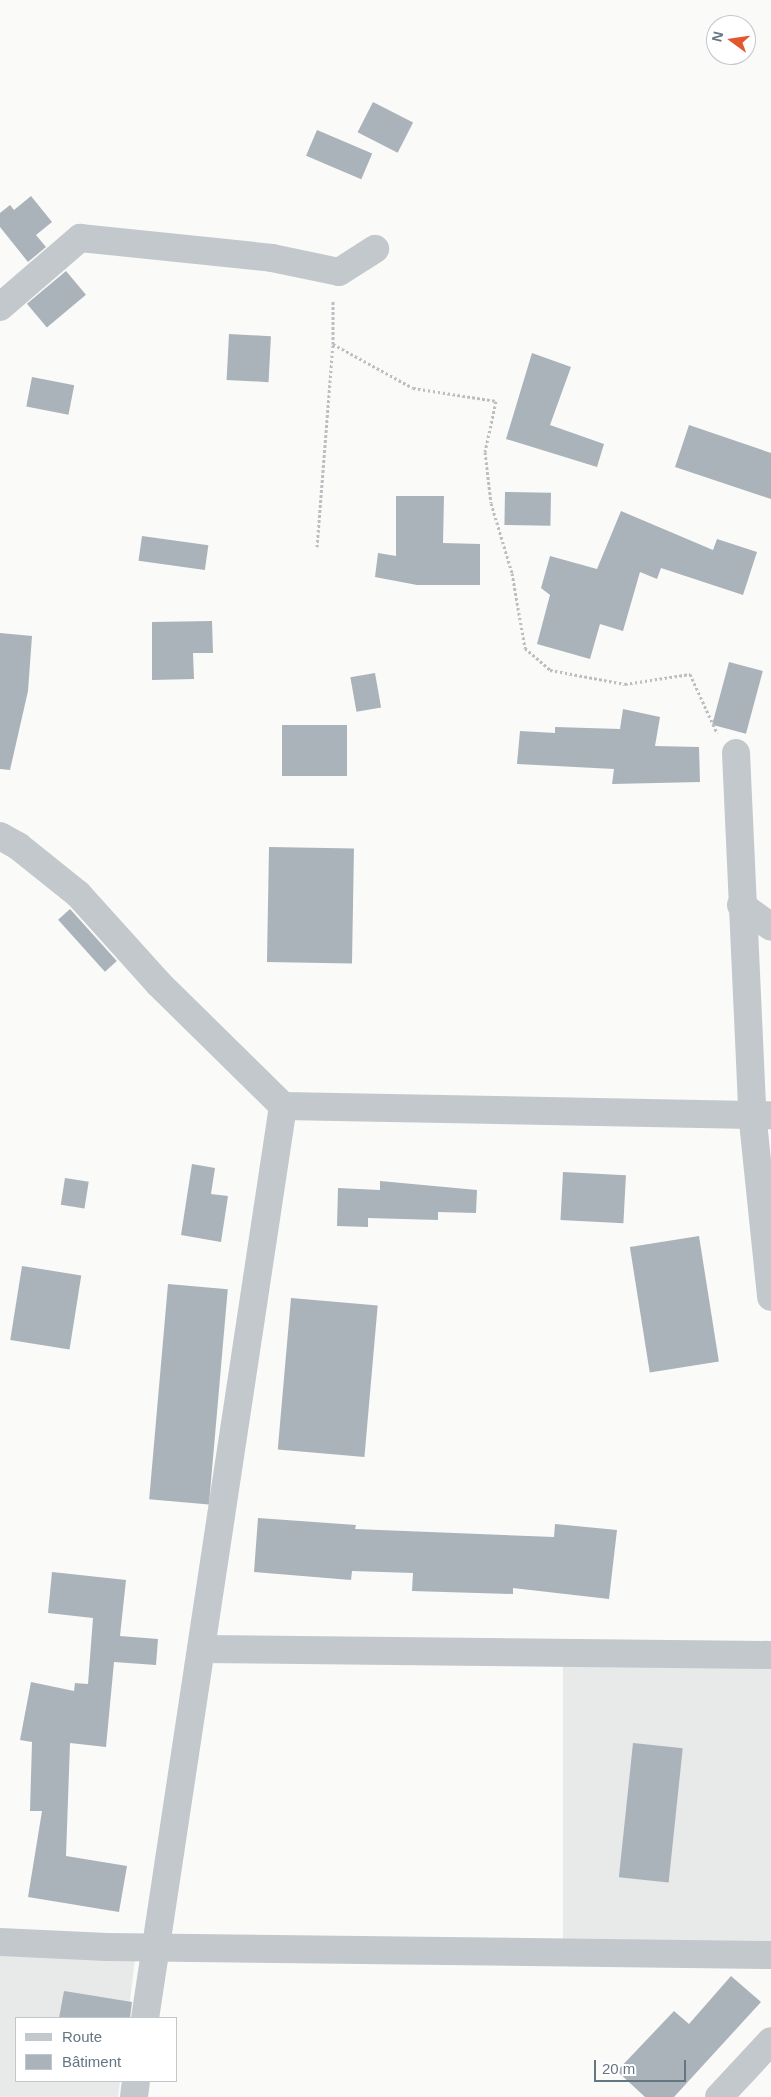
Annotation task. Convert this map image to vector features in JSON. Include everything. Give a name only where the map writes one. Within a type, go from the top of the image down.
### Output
[{"type":"street","points":[[0,307],[80,238],[272,258],[339,272],[376,249]]},
{"type":"street","points":[[736,753],[741,905],[762,1114],[771,1297]]},
{"type":"street","points":[[0,836],[18,846],[78,894],[158,982],[283,1106],[762,1114]]},
{"type":"street","points":[[741,905],[771,927]]},
{"type":"street","points":[[145,2017],[283,1106]]},
{"type":"street","points":[[201,1649],[771,1655]]},
{"type":"street","points":[[0,1942],[155,1948],[771,1955]]},
{"type":"street","points":[[719,2097],[771,2041]]},
{"type":"street","points":[[134,2097],[136,2082]]},
{"type":"path","points":[[317,546],[333,344],[333,292]]},
{"type":"path","points":[[333,344],[412,388],[496,401],[485,452],[491,502],[512,573],[525,648],[550,670],[625,684],[690,674],[710,726],[736,753]]},
{"type":"shaded area","points":[[563,1666],[771,1666],[771,1941],[563,1941]]},
{"type":"shaded area","points":[[0,1954],[135,1959],[128,2017],[15,2017],[15,2082],[120,2082],[118,2097],[0,2097]]},
{"type":"building","points":[[373,102],[413,122],[398,153],[358,132]]},
{"type":"building","points":[[317,130],[372,153],[361,179],[306,156]]},
{"type":"building","points":[[31,196],[52,222],[36,235],[46,247],[28,262],[0,227],[0,213],[10,205],[14,210]]},
{"type":"building","points":[[66,271],[86,295],[47,328],[27,304]]},
{"type":"building","points":[[229,334],[271,336],[269,382],[227,380]]},
{"type":"building","points":[[532,353],[571,367],[550,425],[604,444],[597,467],[506,439]]},
{"type":"building","points":[[32,377],[74,385],[68,415],[26,406]]},
{"type":"building","points":[[689,425],[771,453],[771,499],[675,467]]},
{"type":"building","points":[[505,492],[551,493],[550,526],[504,525]]},
{"type":"building","points":[[396,496],[444,496],[443,543],[480,544],[480,585],[417,585],[375,577],[378,553],[396,556]]},
{"type":"building","points":[[621,511],[713,550],[717,539],[757,552],[743,595],[661,568],[657,579],[640,572],[623,631],[600,624],[590,659],[537,644],[550,595],[541,588],[550,556],[597,569]]},
{"type":"building","points":[[142,536],[208,545],[205,570],[139,561]]},
{"type":"building","points":[[212,621],[213,653],[193,653],[194,679],[152,680],[152,622]]},
{"type":"building","points":[[0,633],[32,636],[28,691],[10,770],[0,769]]},
{"type":"building","points":[[729,662],[763,671],[746,734],[712,725]]},
{"type":"building","points":[[375,673],[381,707],[356,712],[350,677]]},
{"type":"building","points":[[623,709],[660,717],[655,746],[699,747],[700,782],[612,784],[614,769],[517,764],[520,731],[555,733],[555,727],[620,729]]},
{"type":"building","points":[[282,725],[347,725],[347,776],[282,776]]},
{"type":"building","points":[[269,847],[354,848],[352,963],[267,962]]},
{"type":"building","points":[[70,909],[117,961],[105,972],[58,920]]},
{"type":"building","points":[[192,1164],[215,1168],[211,1194],[228,1196],[221,1242],[181,1235]]},
{"type":"building","points":[[563,1172],[626,1175],[623,1223],[560,1220]]},
{"type":"building","points":[[65,1178],[89,1182],[84,1208],[61,1205]]},
{"type":"building","points":[[380,1181],[477,1190],[476,1213],[438,1212],[438,1220],[368,1218],[368,1227],[337,1226],[338,1188],[380,1190]]},
{"type":"building","points":[[699,1236],[719,1361],[650,1372],[630,1247]]},
{"type":"building","points":[[22,1266],[81,1275],[70,1349],[10,1340]]},
{"type":"building","points":[[168,1284],[228,1289],[209,1504],[149,1499]]},
{"type":"building","points":[[291,1298],[378,1306],[364,1457],[278,1449]]},
{"type":"building","points":[[258,1518],[356,1525],[355,1529],[554,1537],[555,1524],[617,1530],[609,1599],[513,1588],[513,1594],[412,1591],[413,1573],[352,1571],[351,1580],[254,1572]]},
{"type":"building","points":[[52,1572],[126,1580],[120,1636],[158,1639],[156,1665],[114,1662],[106,1747],[70,1743],[66,1856],[127,1866],[119,1912],[28,1897],[42,1811],[30,1811],[32,1742],[20,1740],[31,1682],[74,1691],[75,1683],[88,1684],[93,1618],[48,1613]]},
{"type":"building","points":[[633,1743],[683,1748],[669,1882],[619,1877]]},
{"type":"building","points":[[731,1976],[761,2002],[674,2097],[645,2097],[617,2071],[674,2011],[689,2024]]},
{"type":"building","points":[[64,1991],[132,2002],[130,2017],[59,2017]]}]
